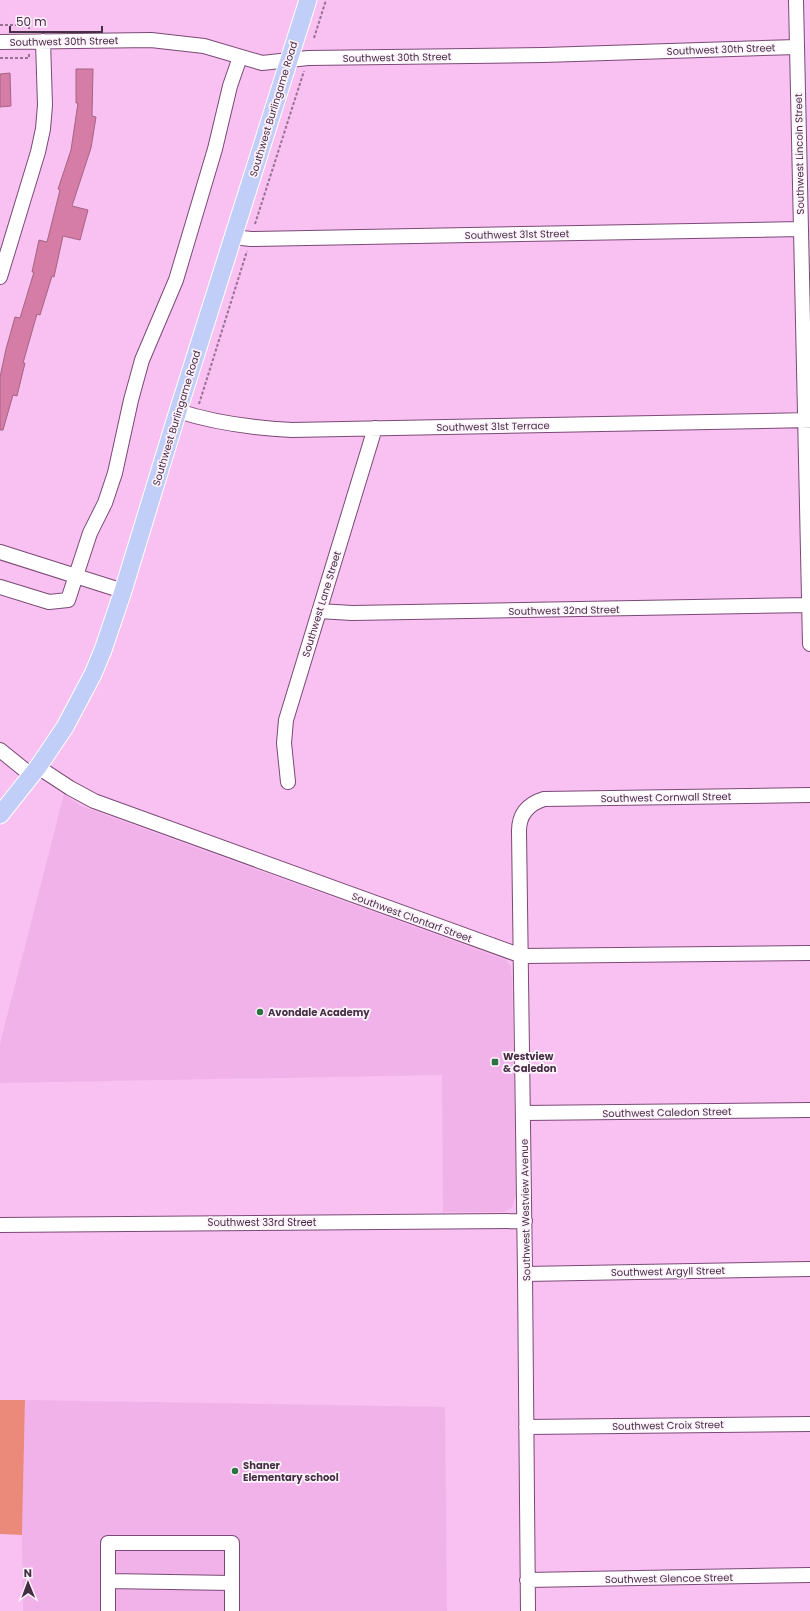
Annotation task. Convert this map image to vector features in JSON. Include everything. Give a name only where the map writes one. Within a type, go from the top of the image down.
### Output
[{"type":"main road","name":"Southwest Burlingame Road","points":[[0,815],[35,771],[65,727],[93,674],[123,591],[178,411],[308,0]]},
{"type":"street","name":"Southwest Lincoln Street","points":[[796,0],[797,47],[805,174],[801,229],[808,420],[810,644]]},
{"type":"street","name":"Southwest 30th Street","points":[[0,42],[151,40],[204,46],[262,63],[308,58],[544,55],[797,47]]},
{"type":"street","points":[[0,277],[38,152],[43,129],[45,105],[43,41]]},
{"type":"street","points":[[0,587],[49,602],[68,600],[90,533],[105,503],[115,473],[130,400],[142,360],[176,280],[215,149],[230,86],[240,57]]},
{"type":"street","name":"Southwest 31st Street","points":[[233,237],[251,239],[801,229]]},
{"type":"street","name":"Southwest 31st Terrace","points":[[178,411],[209,420],[261,429],[292,430],[808,420]]},
{"type":"street","name":"Southwest Lane Street","points":[[288,782],[284,743],[286,720],[375,428]]},
{"type":"street","points":[[0,552],[123,591]]},
{"type":"street","name":"Southwest 32nd Street","points":[[319,611],[360,613],[810,604]]},
{"type":"street","name":"Southwest Clontarf Street","points":[[0,750],[35,771],[94,801],[522,956],[810,953]]},
{"type":"street","name":"Southwest Cornwall Street","points":[[526,810],[536,802],[544,799],[810,795]]},
{"type":"street","name":"Southwest Westview Avenue","points":[[526,810],[521,817],[519,825],[526,1274],[528,1611]]},
{"type":"street","name":"Southwest Caledon Street","points":[[524,1113],[810,1110]]},
{"type":"street","name":"Southwest 33rd Street","points":[[0,1224],[525,1221]]},
{"type":"street","name":"Southwest Argyll Street","points":[[526,1274],[810,1269]]},
{"type":"street","name":"Southwest Croix Street","points":[[526,1427],[810,1424]]},
{"type":"street","points":[[108,1611],[108,1543],[232,1543],[232,1611]]},
{"type":"street","name":"Southwest Glencoe Street","points":[[527,1580],[810,1576]]},
{"type":"street","points":[[108,1581],[232,1583]]},
{"type":"path","points":[[314,38],[326,0]]},
{"type":"path","points":[[0,25],[30,25]]},
{"type":"path","points":[[255,224],[304,70]]},
{"type":"path","points":[[199,404],[248,250]]},
{"type":"shaded area","name":"Avondale Academy","points":[[64,794],[81,806],[506,960],[511,967],[512,980],[516,1195],[512,1207],[504,1212],[443,1212],[442,1075],[0,1083],[0,1044]]},
{"type":"shaded area","points":[[0,1400],[25,1400],[22,1535],[0,1534]]},
{"type":"shaded area","name":"Shaner Elementary school","points":[[25,1400],[445,1407],[447,1611],[23,1611],[22,1535]]},
{"type":"building","points":[[76,69],[93,69],[92,116],[96,117],[91,148],[72,206],[88,210],[80,240],[63,236],[54,277],[52,276],[40,315],[37,314],[23,363],[25,363],[17,396],[13,395],[3,430],[0,430],[0,377],[6,349],[15,317],[20,318],[34,272],[32,272],[39,240],[47,242],[60,190],[58,189],[71,150],[78,103],[76,103]]},
{"type":"building","points":[[10,73],[11,106],[0,107],[0,74]]},
{"type":"place","name":"Avondale Academy","points":[[260,1012]]},
{"type":"place","name":"Westview & Caledon","points":[[495,1062]]},
{"type":"place","name":"Shaner Elementary school","points":[[235,1471]]}]
